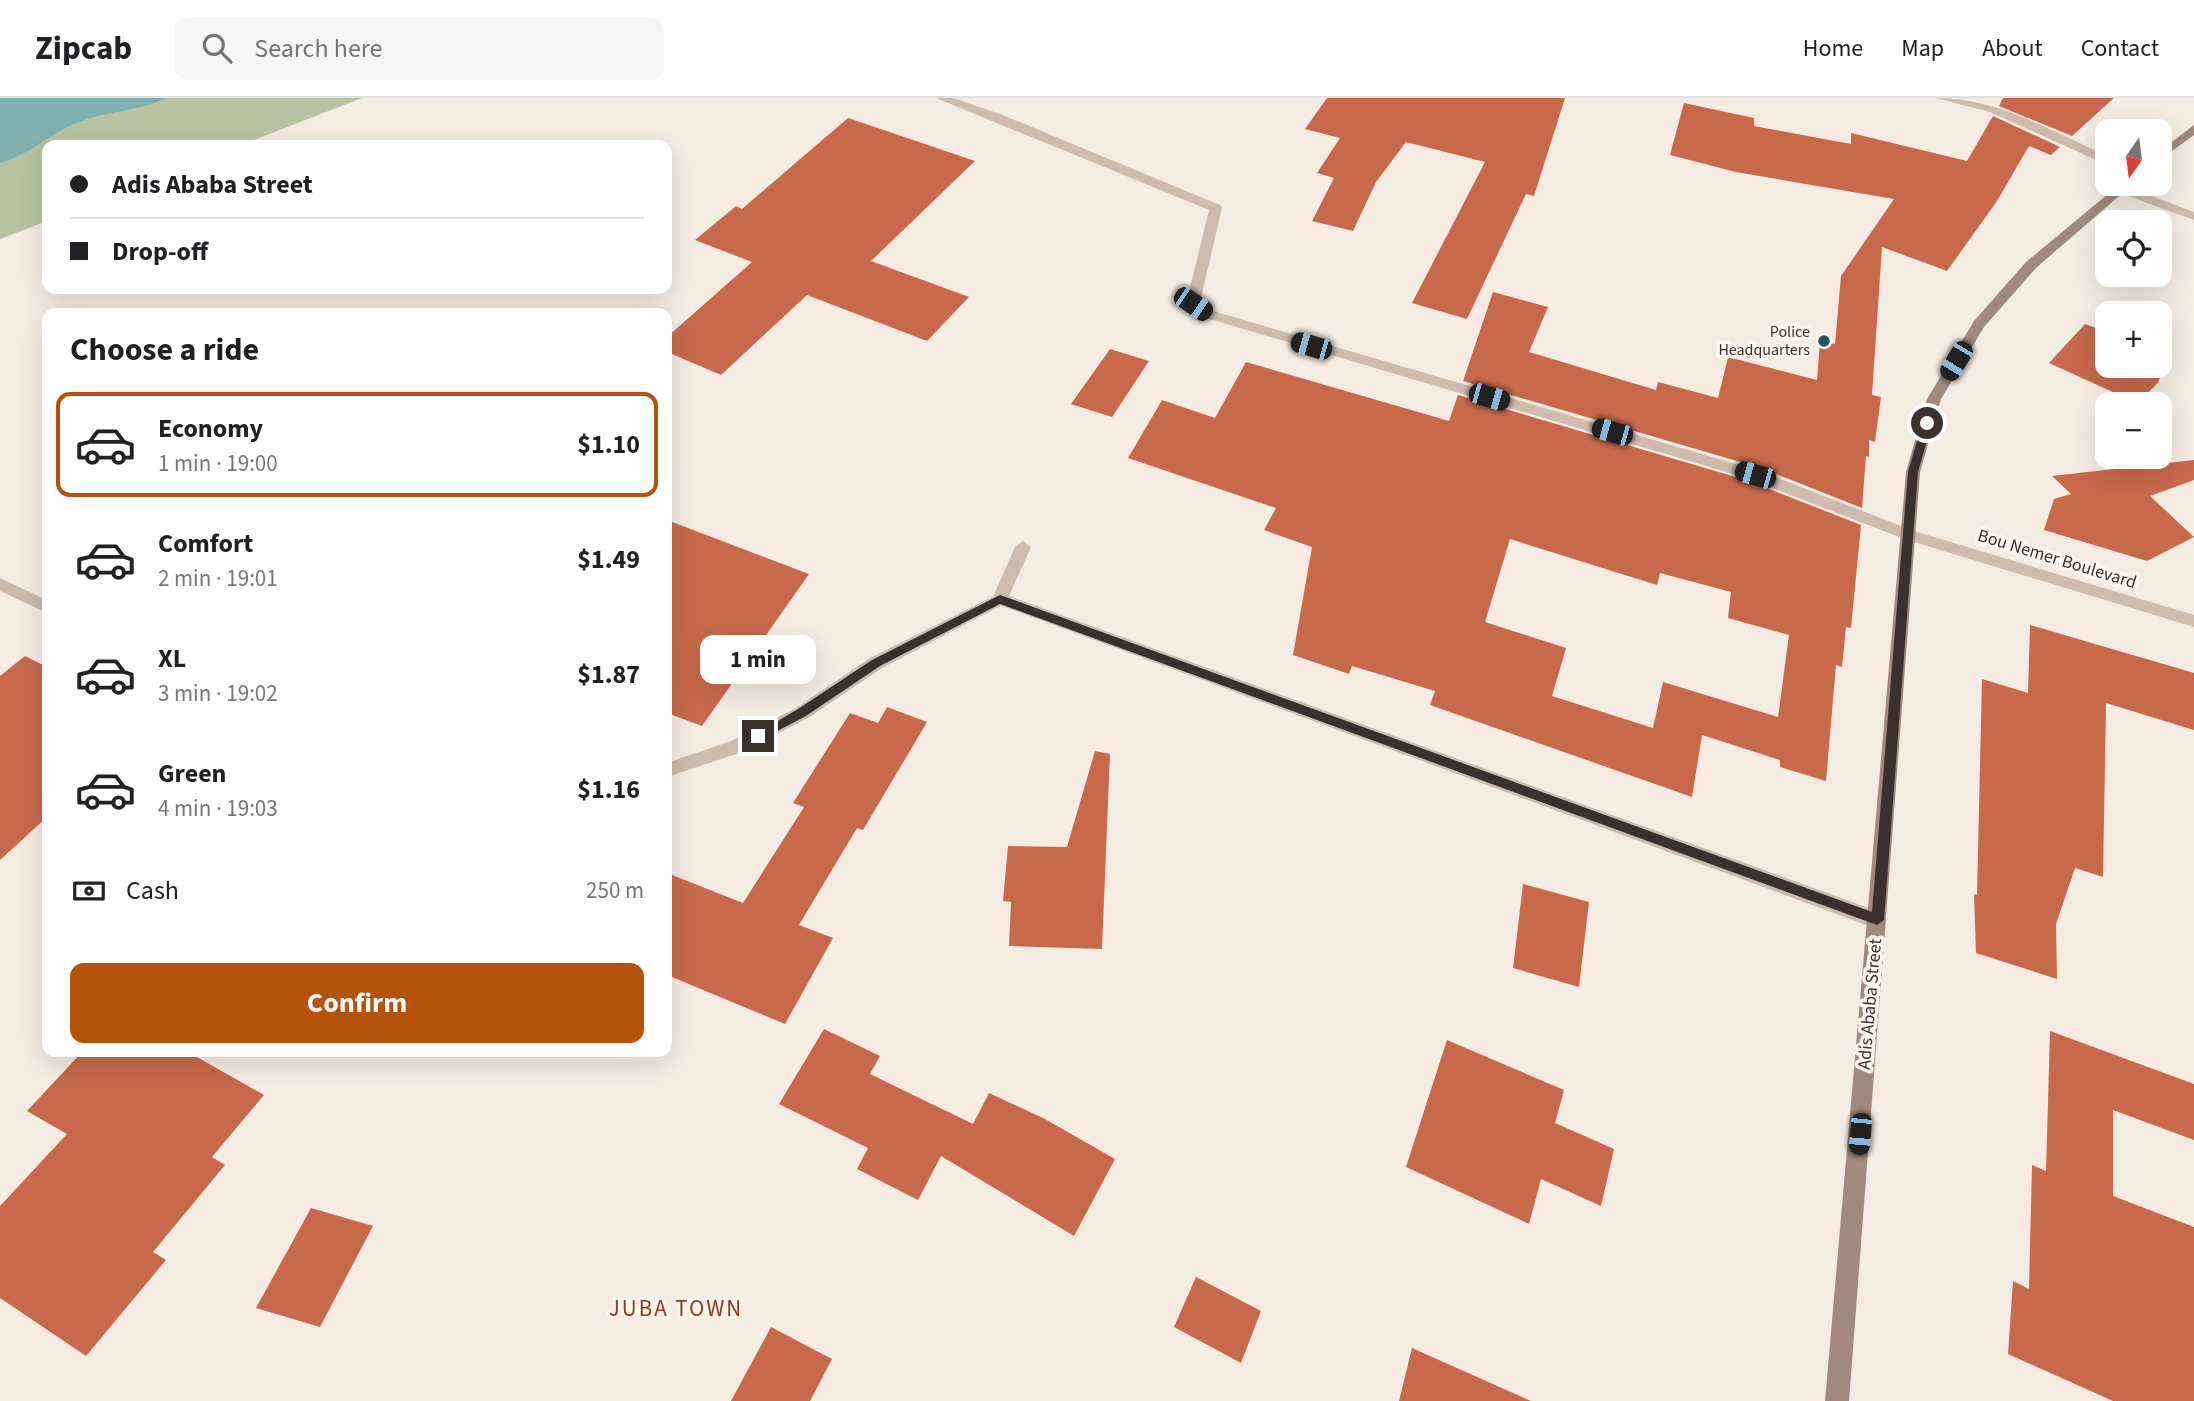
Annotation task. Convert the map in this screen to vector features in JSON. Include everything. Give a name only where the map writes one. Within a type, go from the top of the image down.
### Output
[{"type":"street","name":"Bou Nemer Boulevard","points":[[942,98],[996,116],[1216,208],[1193,304],[1208,314],[1755,475],[1909,535],[2194,621]]},
{"type":"street","points":[[1942,98],[1994,109],[2095,155]]},
{"type":"street","points":[[2172,147],[2194,130]]},
{"type":"street","name":"Adis Ababa Street","points":[[1837,1401],[1913,472],[1934,399],[1979,324],[2031,265],[2112,196]]},
{"type":"street","points":[[2147,196],[2194,216]]},
{"type":"street","points":[[672,768],[736,747],[802,713],[876,663],[1000,599],[1023,547]]},
{"type":"street","points":[[0,584],[42,605]]},
{"type":"street","points":[[1000,599],[1877,920]]},
{"type":"path","points":[[34,136],[43,140]]},
{"type":"green space","points":[[167,98],[362,98],[254,140],[46,140],[77,123]]},
{"type":"green space","points":[[42,142],[42,223],[0,239],[0,163]]},
{"type":"water","points":[[0,98],[167,98],[77,123],[42,140],[11,160],[0,163]]},
{"type":"building","points":[[1327,98],[1565,98],[1534,196],[1526,194],[1467,319],[1412,303],[1485,162],[1406,142],[1376,182],[1353,231],[1312,221],[1334,178],[1317,173],[1340,138],[1305,129]]},
{"type":"building","points":[[2003,98],[2114,98],[2072,136],[1999,106]]},
{"type":"building","points":[[1684,103],[1754,118],[1754,126],[1851,144],[1851,133],[1967,161],[1993,116],[2060,147],[2051,155],[2029,146],[1997,201],[1947,271],[1882,247],[1872,395],[1881,397],[1875,442],[1869,440],[1869,457],[1866,456],[1862,508],[1761,468],[1463,381],[1493,292],[1548,307],[1529,352],[1656,390],[1658,382],[1718,398],[1728,357],[1817,380],[1820,341],[1835,344],[1841,276],[1894,199],[1736,172],[1670,155]]},
{"type":"building","points":[[848,118],[975,161],[871,261],[969,297],[927,341],[807,295],[721,375],[672,354],[672,333],[752,262],[695,240],[736,206],[742,209]]},
{"type":"building","points":[[2085,324],[2095,328],[2095,378],[2160,378],[2149,392],[2113,392],[2049,363]]},
{"type":"building","points":[[1110,349],[1149,361],[1112,417],[1071,404]]},
{"type":"building","points":[[1246,362],[1449,421],[1458,395],[1749,481],[1861,525],[1851,628],[1846,627],[1842,667],[1836,665],[1826,781],[1780,767],[1780,760],[1702,735],[1692,797],[1430,705],[1435,691],[1352,666],[1349,674],[1293,655],[1312,547],[1264,530],[1276,508],[1128,458],[1162,400],[1215,418]],"holes":[[[1510,539],[1657,585],[1660,573],[1731,592],[1728,618],[1789,635],[1778,717],[1663,682],[1653,728],[1552,696],[1566,648],[1485,622]]]},
{"type":"building","points":[[2194,460],[2194,480],[2150,496],[2194,537],[2147,561],[2044,530],[2054,499],[2071,494],[2052,476],[2114,469],[2172,469],[2172,462]]},
{"type":"building","points":[[672,522],[809,574],[702,726],[672,715]]},
{"type":"building","points":[[2030,625],[2194,673],[2194,730],[2106,703],[2103,877],[2075,868],[2056,924],[2057,979],[1976,953],[1974,894],[1977,895],[1982,679],[2028,693]]},
{"type":"building","points":[[25,656],[42,664],[42,822],[0,860],[0,676]]},
{"type":"building","points":[[887,707],[927,722],[863,830],[857,828],[799,925],[833,938],[785,1024],[672,977],[672,875],[743,903],[804,807],[793,803],[850,713],[878,723]]},
{"type":"building","points":[[1095,751],[1110,754],[1102,949],[1009,946],[1011,902],[1003,901],[1008,846],[1067,847]]},
{"type":"building","points":[[1523,884],[1589,902],[1579,987],[1513,968]]},
{"type":"building","points":[[824,1029],[880,1056],[870,1074],[973,1124],[989,1093],[1045,1119],[1115,1159],[1074,1236],[941,1156],[918,1200],[857,1169],[868,1148],[779,1104]]},
{"type":"building","points":[[2050,1031],[2194,1084],[2194,1140],[2113,1110],[2113,1196],[2194,1227],[2194,1401],[2113,1401],[2008,1354],[2013,1281],[2029,1289],[2032,1165],[2046,1171]]},
{"type":"building","points":[[1447,1040],[1564,1090],[1555,1123],[1614,1149],[1601,1206],[1541,1179],[1529,1224],[1406,1167]]},
{"type":"building","points":[[77,1057],[197,1057],[264,1095],[212,1157],[225,1165],[153,1252],[166,1260],[86,1356],[0,1298],[0,1206],[67,1134],[27,1111]]},
{"type":"building","points":[[311,1208],[373,1226],[320,1327],[256,1308]]},
{"type":"building","points":[[1196,1277],[1261,1311],[1241,1363],[1174,1327]]},
{"type":"building","points":[[771,1327],[832,1359],[810,1401],[731,1401]]},
{"type":"building","points":[[1412,1348],[1531,1401],[1399,1401]]},
{"type":"place","name":"Police Headquarters","points":[[1824,341]]},
{"type":"district","name":"JUBA TOWN","points":[[676,1308]]},
{"type":"route","points":[[758,736],[802,713],[876,663],[1000,599],[1877,920],[1913,472],[1927,423]]}]
